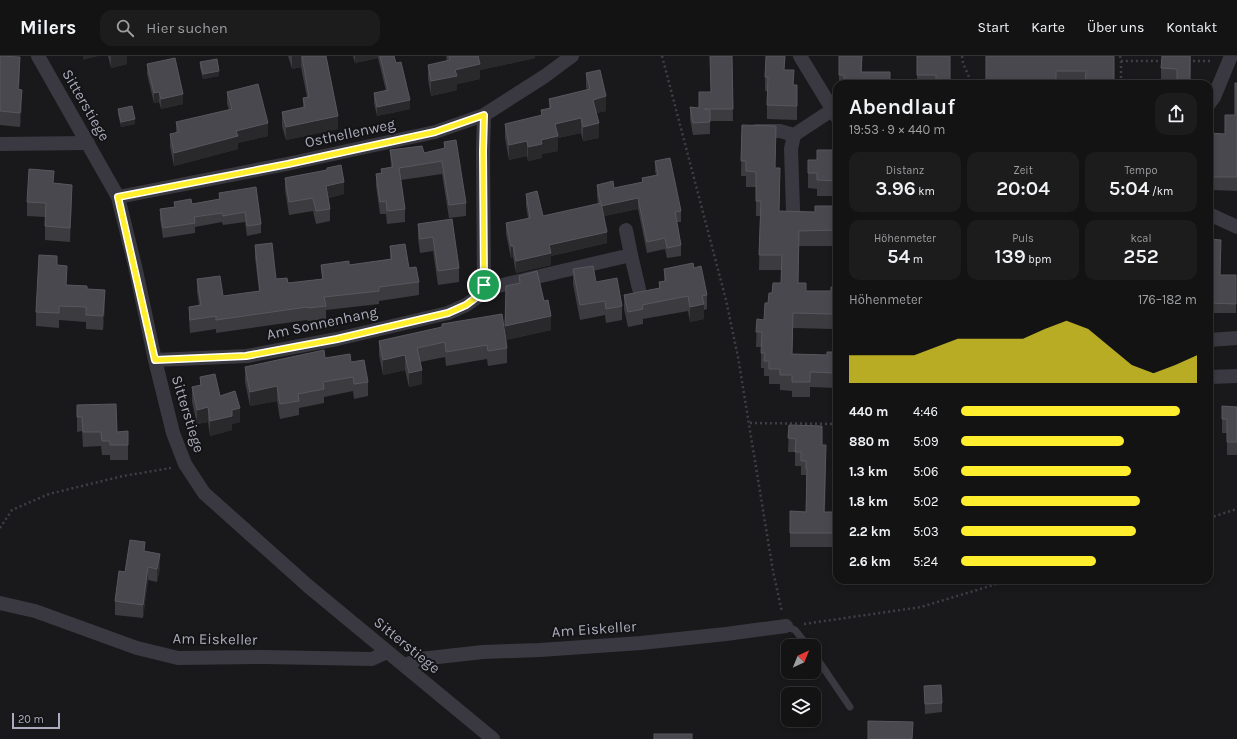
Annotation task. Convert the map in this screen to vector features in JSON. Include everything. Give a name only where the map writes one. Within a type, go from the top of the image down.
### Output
[{"type":"street","name":"Sitterstiege","points":[[38,56],[118,197],[173,433],[185,464],[204,494],[308,586],[493,739]]},
{"type":"street","name":"Osthellenweg","points":[[118,197],[288,164],[435,132],[484,115],[545,76],[572,56]]},
{"type":"street","points":[[800,56],[833,111]]},
{"type":"street","points":[[1213,98],[1230,60]]},
{"type":"street","points":[[484,115],[484,285],[498,286],[631,255]]},
{"type":"street","points":[[746,130],[780,131],[794,135],[833,115]]},
{"type":"street","points":[[793,210],[791,149],[794,135]]},
{"type":"street","points":[[0,144],[88,143]]},
{"type":"street","points":[[1213,216],[1237,227]]},
{"type":"street","points":[[626,230],[639,289]]},
{"type":"street","name":"Am Sonnenhang","points":[[155,360],[246,356],[337,339],[448,313],[466,305],[478,296],[484,285]]},
{"type":"street","points":[[1213,340],[1237,338]]},
{"type":"street","points":[[1213,377],[1237,376]]},
{"type":"street","name":"Am Eiskeller","points":[[0,603],[35,611],[137,648],[178,658],[264,657],[372,659],[387,652]]},
{"type":"street","name":"Am Eiskeller","points":[[405,665],[420,659],[483,652],[540,650],[641,643],[786,626]]},
{"type":"lane","points":[[786,626],[795,630],[802,639]]},
{"type":"lane","points":[[821,664],[850,707]]},
{"type":"path","points":[[662,56],[726,300],[750,423],[773,571],[786,626],[921,607],[997,584]]},
{"type":"path","points":[[962,56],[963,63],[970,80]]},
{"type":"path","points":[[1120,56],[1121,80]]},
{"type":"path","points":[[1184,61],[1230,60]]},
{"type":"path","points":[[1121,61],[1168,61]]},
{"type":"path","points":[[750,423],[833,424]]},
{"type":"path","points":[[0,528],[12,510],[49,494],[123,476],[167,469],[185,464]]},
{"type":"path","points":[[1213,517],[1237,509]]},
{"type":"building","points":[[0,56],[20,57],[18,89],[22,90],[20,113],[0,111]]},
{"type":"building","points":[[302,56],[326,56],[338,116],[286,127],[282,112],[305,107],[303,98],[309,97]]},
{"type":"building","points":[[380,56],[394,56],[396,63],[401,62],[410,100],[377,107],[374,93],[388,90]]},
{"type":"building","points":[[449,56],[478,56],[480,64],[455,70],[457,76],[431,81],[428,65],[450,60]]},
{"type":"building","points":[[710,56],[732,56],[733,109],[704,109],[710,110],[710,122],[693,123],[690,107],[699,108],[699,92],[711,92]]},
{"type":"building","points":[[766,56],[785,56],[784,70],[794,70],[793,85],[797,85],[797,106],[767,105],[768,77],[765,77]]},
{"type":"building","points":[[839,56],[862,56],[861,72],[890,72],[890,80],[844,80],[844,75],[839,75]]},
{"type":"building","points":[[917,56],[950,56],[950,80],[936,80],[936,75],[917,75]]},
{"type":"building","points":[[986,56],[1114,56],[1114,80],[1085,80],[1086,71],[1056,71],[1056,80],[986,80]]},
{"type":"building","points":[[1162,56],[1190,56],[1190,80],[1177,80],[1177,69],[1161,68]]},
{"type":"building","points":[[175,58],[183,94],[161,99],[159,92],[154,93],[147,64]]},
{"type":"building","points":[[217,59],[219,71],[203,74],[200,62]]},
{"type":"building","points":[[600,70],[606,96],[593,100],[599,123],[583,127],[581,118],[555,124],[558,136],[541,140],[542,144],[528,147],[527,141],[509,145],[505,124],[542,115],[541,110],[551,108],[549,99],[590,89],[586,73]]},
{"type":"building","points":[[1235,83],[1237,83],[1237,177],[1213,177],[1213,133],[1225,134],[1225,115],[1235,115]]},
{"type":"building","points":[[258,84],[268,123],[236,131],[238,136],[174,153],[170,134],[179,132],[176,122],[232,109],[227,92]]},
{"type":"building","points":[[132,106],[135,119],[121,122],[118,109]]},
{"type":"building","points":[[742,125],[776,126],[775,168],[780,168],[779,211],[815,212],[815,206],[833,206],[833,230],[799,231],[798,283],[806,283],[806,291],[831,291],[831,287],[833,287],[833,314],[793,313],[792,354],[827,355],[827,352],[833,352],[833,373],[810,372],[810,382],[792,382],[792,375],[780,375],[780,369],[769,369],[769,361],[764,361],[765,353],[761,353],[762,332],[756,332],[757,319],[764,320],[765,303],[768,303],[769,293],[772,293],[773,283],[781,283],[782,255],[759,255],[761,201],[756,201],[756,172],[746,171],[746,161],[741,161]]},
{"type":"building","points":[[456,140],[466,203],[449,205],[442,161],[399,168],[405,209],[387,211],[386,201],[380,202],[376,174],[382,173],[381,169],[393,167],[390,150],[422,146],[424,153],[445,148],[444,142]]},
{"type":"building","points":[[817,150],[833,150],[833,181],[817,180],[817,173],[808,173],[808,160],[817,160]]},
{"type":"building","points":[[670,158],[681,211],[675,212],[681,245],[667,248],[665,238],[647,242],[638,198],[601,206],[597,185],[613,181],[614,188],[643,182],[642,178],[658,175],[655,161]]},
{"type":"building","points":[[341,165],[344,182],[326,186],[330,209],[316,211],[313,198],[289,202],[285,178],[327,170],[327,168]]},
{"type":"building","points":[[29,169],[54,171],[53,183],[72,185],[70,228],[45,226],[46,203],[27,202]]},
{"type":"building","points":[[256,187],[261,224],[247,226],[245,212],[223,216],[222,213],[194,217],[195,223],[163,228],[160,209],[175,207],[174,202],[191,199],[192,204],[220,199],[219,193]]},
{"type":"building","points":[[537,191],[543,216],[601,203],[607,232],[549,245],[551,253],[516,261],[506,223],[530,218],[526,194]]},
{"type":"building","points":[[452,219],[459,268],[438,271],[433,237],[420,239],[418,224]]},
{"type":"building","points":[[1213,239],[1221,240],[1220,275],[1236,275],[1236,304],[1213,303]]},
{"type":"building","points":[[272,243],[276,279],[287,278],[288,283],[323,279],[321,265],[349,261],[349,265],[392,259],[390,246],[405,244],[409,268],[416,267],[419,282],[379,287],[379,291],[324,297],[326,306],[307,307],[216,320],[216,316],[190,320],[189,307],[201,305],[197,279],[220,276],[223,296],[260,291],[255,245]]},
{"type":"building","points":[[39,255],[57,256],[57,265],[67,266],[66,285],[87,286],[87,289],[105,290],[103,316],[86,315],[86,307],[59,306],[59,313],[36,312]]},
{"type":"building","points":[[693,263],[694,268],[701,266],[707,295],[702,296],[704,304],[690,307],[688,296],[642,305],[643,309],[628,312],[624,295],[660,288],[659,282],[666,281],[664,269]]},
{"type":"building","points":[[593,266],[596,282],[617,278],[622,306],[606,309],[605,301],[580,305],[573,269]]},
{"type":"building","points":[[537,271],[544,301],[548,300],[551,316],[505,326],[506,286],[520,283],[519,276]]},
{"type":"building","points":[[502,314],[507,348],[488,351],[487,345],[446,352],[445,342],[417,348],[422,370],[409,373],[405,355],[383,360],[379,341],[442,327],[442,324]]},
{"type":"building","points":[[324,350],[325,358],[350,354],[351,362],[364,360],[368,382],[354,384],[353,377],[323,382],[324,389],[298,394],[299,401],[280,404],[277,386],[250,392],[245,367]]},
{"type":"building","points":[[215,374],[220,396],[235,391],[240,408],[232,410],[232,416],[210,421],[208,407],[197,410],[192,387],[201,385],[200,377]]},
{"type":"building","points":[[116,404],[117,432],[128,431],[128,445],[110,445],[110,441],[102,441],[101,432],[83,432],[82,417],[77,417],[77,405]]},
{"type":"building","points":[[1222,406],[1237,407],[1237,442],[1227,442],[1227,419],[1222,419]]},
{"type":"building","points":[[789,425],[822,426],[822,445],[826,445],[824,512],[833,512],[833,533],[790,533],[790,511],[806,512],[807,469],[806,461],[801,461],[801,452],[795,452],[796,439],[788,438]]},
{"type":"building","points":[[130,540],[145,542],[144,551],[160,554],[157,569],[148,567],[143,605],[115,601],[119,571],[125,572]]},
{"type":"building","points":[[941,685],[942,703],[925,704],[924,686]]},
{"type":"building","points":[[868,721],[913,722],[912,739],[868,739]]},
{"type":"building","points":[[654,734],[692,734],[692,739],[654,739]]},
{"type":"route","points":[[484,115],[484,285],[478,296],[466,305],[448,313],[337,339],[246,356],[155,360],[135,266],[118,197],[288,164],[435,132],[484,115]]}]
